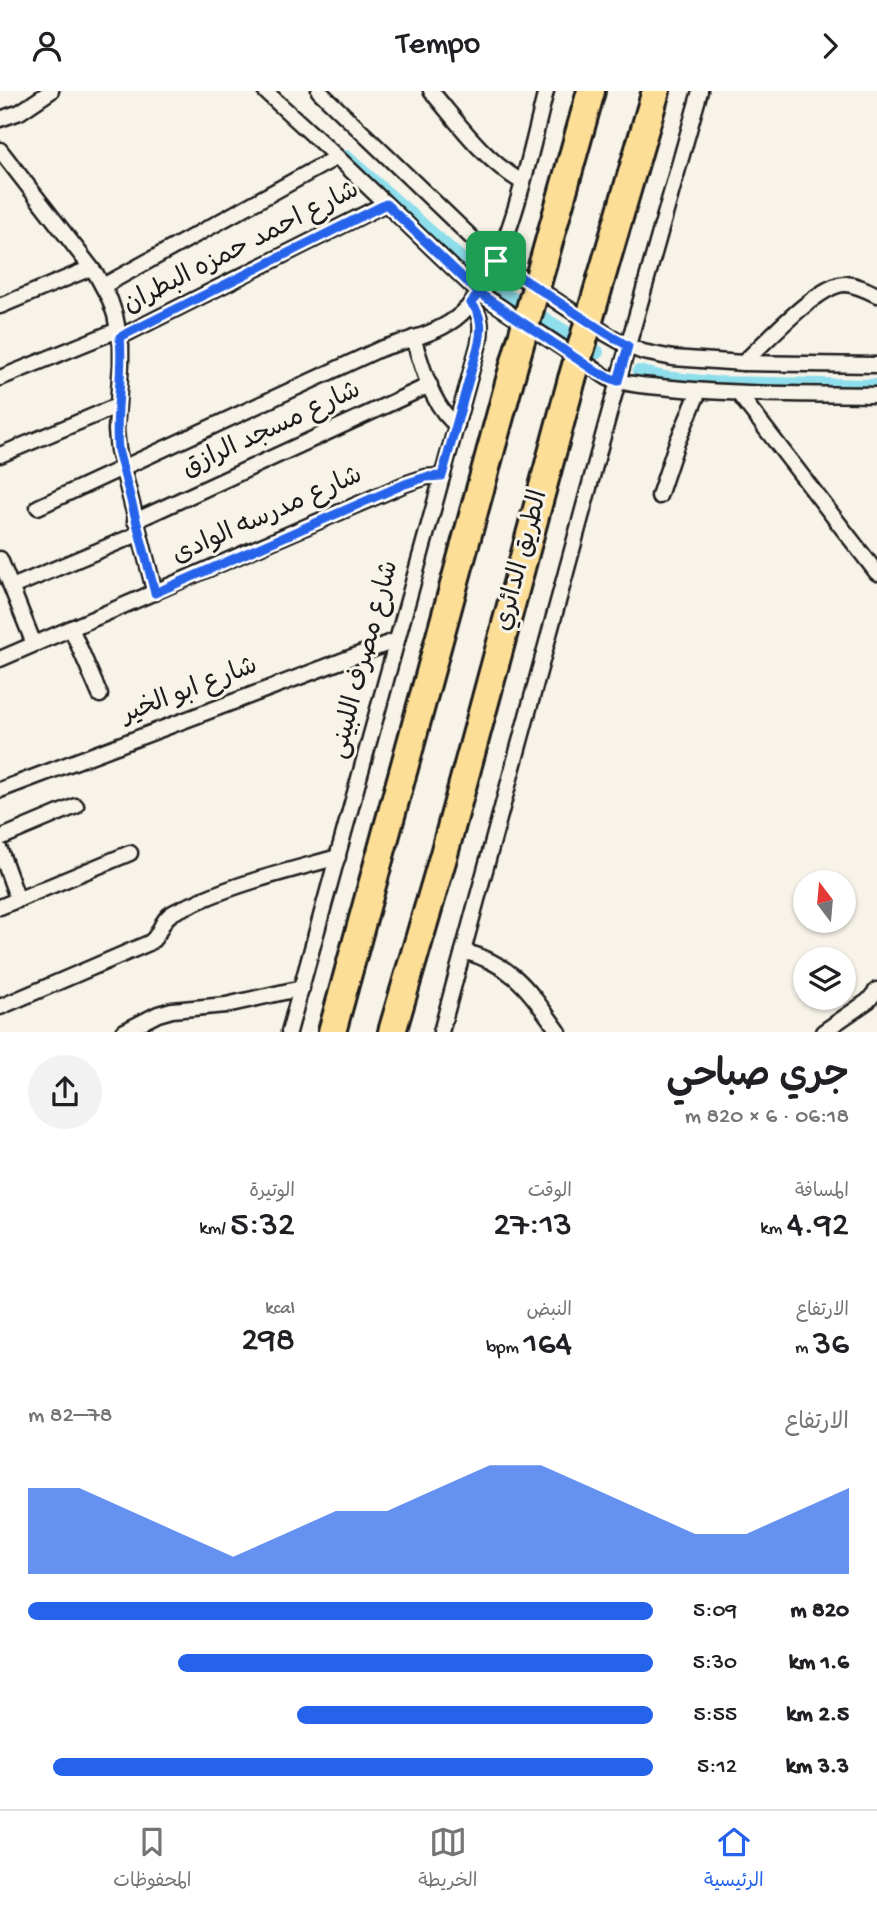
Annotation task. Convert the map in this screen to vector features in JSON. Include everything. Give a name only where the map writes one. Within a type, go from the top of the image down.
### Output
[{"type":"highway","points":[[331,1032],[591,91]]},
{"type":"highway","name":"الطريق الدائري","points":[[393,1032],[572,379],[656,91]]},
{"type":"street","points":[[0,119],[20,112],[51,91]]},
{"type":"street","points":[[265,91],[386,204],[475,298],[598,373],[618,381],[699,391],[877,395]]},
{"type":"street","points":[[319,91],[496,261],[628,346],[666,357],[743,363],[877,365]]},
{"type":"street","points":[[431,91],[487,156],[522,182]]},
{"type":"street","points":[[38,507],[380,349],[443,326],[466,310],[496,261],[511,221],[546,91]]},
{"type":"street","points":[[441,1032],[618,381],[700,91]]},
{"type":"street","points":[[0,149],[91,268],[110,300],[119,334],[121,364],[116,430],[122,469],[155,593]]},
{"type":"street","points":[[103,286],[337,157]]},
{"type":"street","name":"شارع احمد حمزه البطران","points":[[0,378],[119,334],[386,204]]},
{"type":"street","points":[[0,306],[91,268]]},
{"type":"street","points":[[743,363],[814,298],[829,288],[844,284],[862,287],[877,295]]},
{"type":"street","name":"شارع مصرف اللبينى","points":[[289,1032],[481,334],[475,298]]},
{"type":"street","points":[[413,338],[438,405],[450,421],[457,425]]},
{"type":"street","name":"شارع مسجد الرازق","points":[[12,587],[430,385]]},
{"type":"street","points":[[659,496],[676,445],[699,391]]},
{"type":"street","points":[[738,393],[877,573]]},
{"type":"street","points":[[0,455],[117,406]]},
{"type":"street","name":"شارع مدرسه الوادى","points":[[0,659],[405,484],[426,477],[442,476]]},
{"type":"street","points":[[0,559],[34,644]]},
{"type":"street","points":[[71,628],[100,695]]},
{"type":"street","name":"شارع ابو الخير","points":[[0,790],[397,641]]},
{"type":"street","points":[[0,838],[76,806]]},
{"type":"street","points":[[0,851],[18,899]]},
{"type":"street","points":[[0,907],[130,853]]},
{"type":"street","points":[[0,1007],[149,943],[158,935],[165,919],[172,913],[228,889],[338,857]]},
{"type":"street","points":[[463,951],[488,959],[510,972],[528,989],[559,1032]]},
{"type":"street","points":[[123,1032],[172,1010],[226,1005],[302,988]]},
{"type":"street","points":[[823,1032],[874,1000]]},
{"type":"waterway","points":[[346,157],[481,277]]},
{"type":"waterway","points":[[493,287],[597,352]]},
{"type":"waterway","points":[[639,372],[664,378],[712,383],[877,386]]},
{"type":"route","points":[[496,261],[479,293],[386,204],[120,337],[121,364],[116,430],[118,450],[155,593],[405,484],[426,477],[442,476],[481,334],[480,316],[471,303],[479,293],[598,373],[618,381],[628,346],[496,261]]}]
